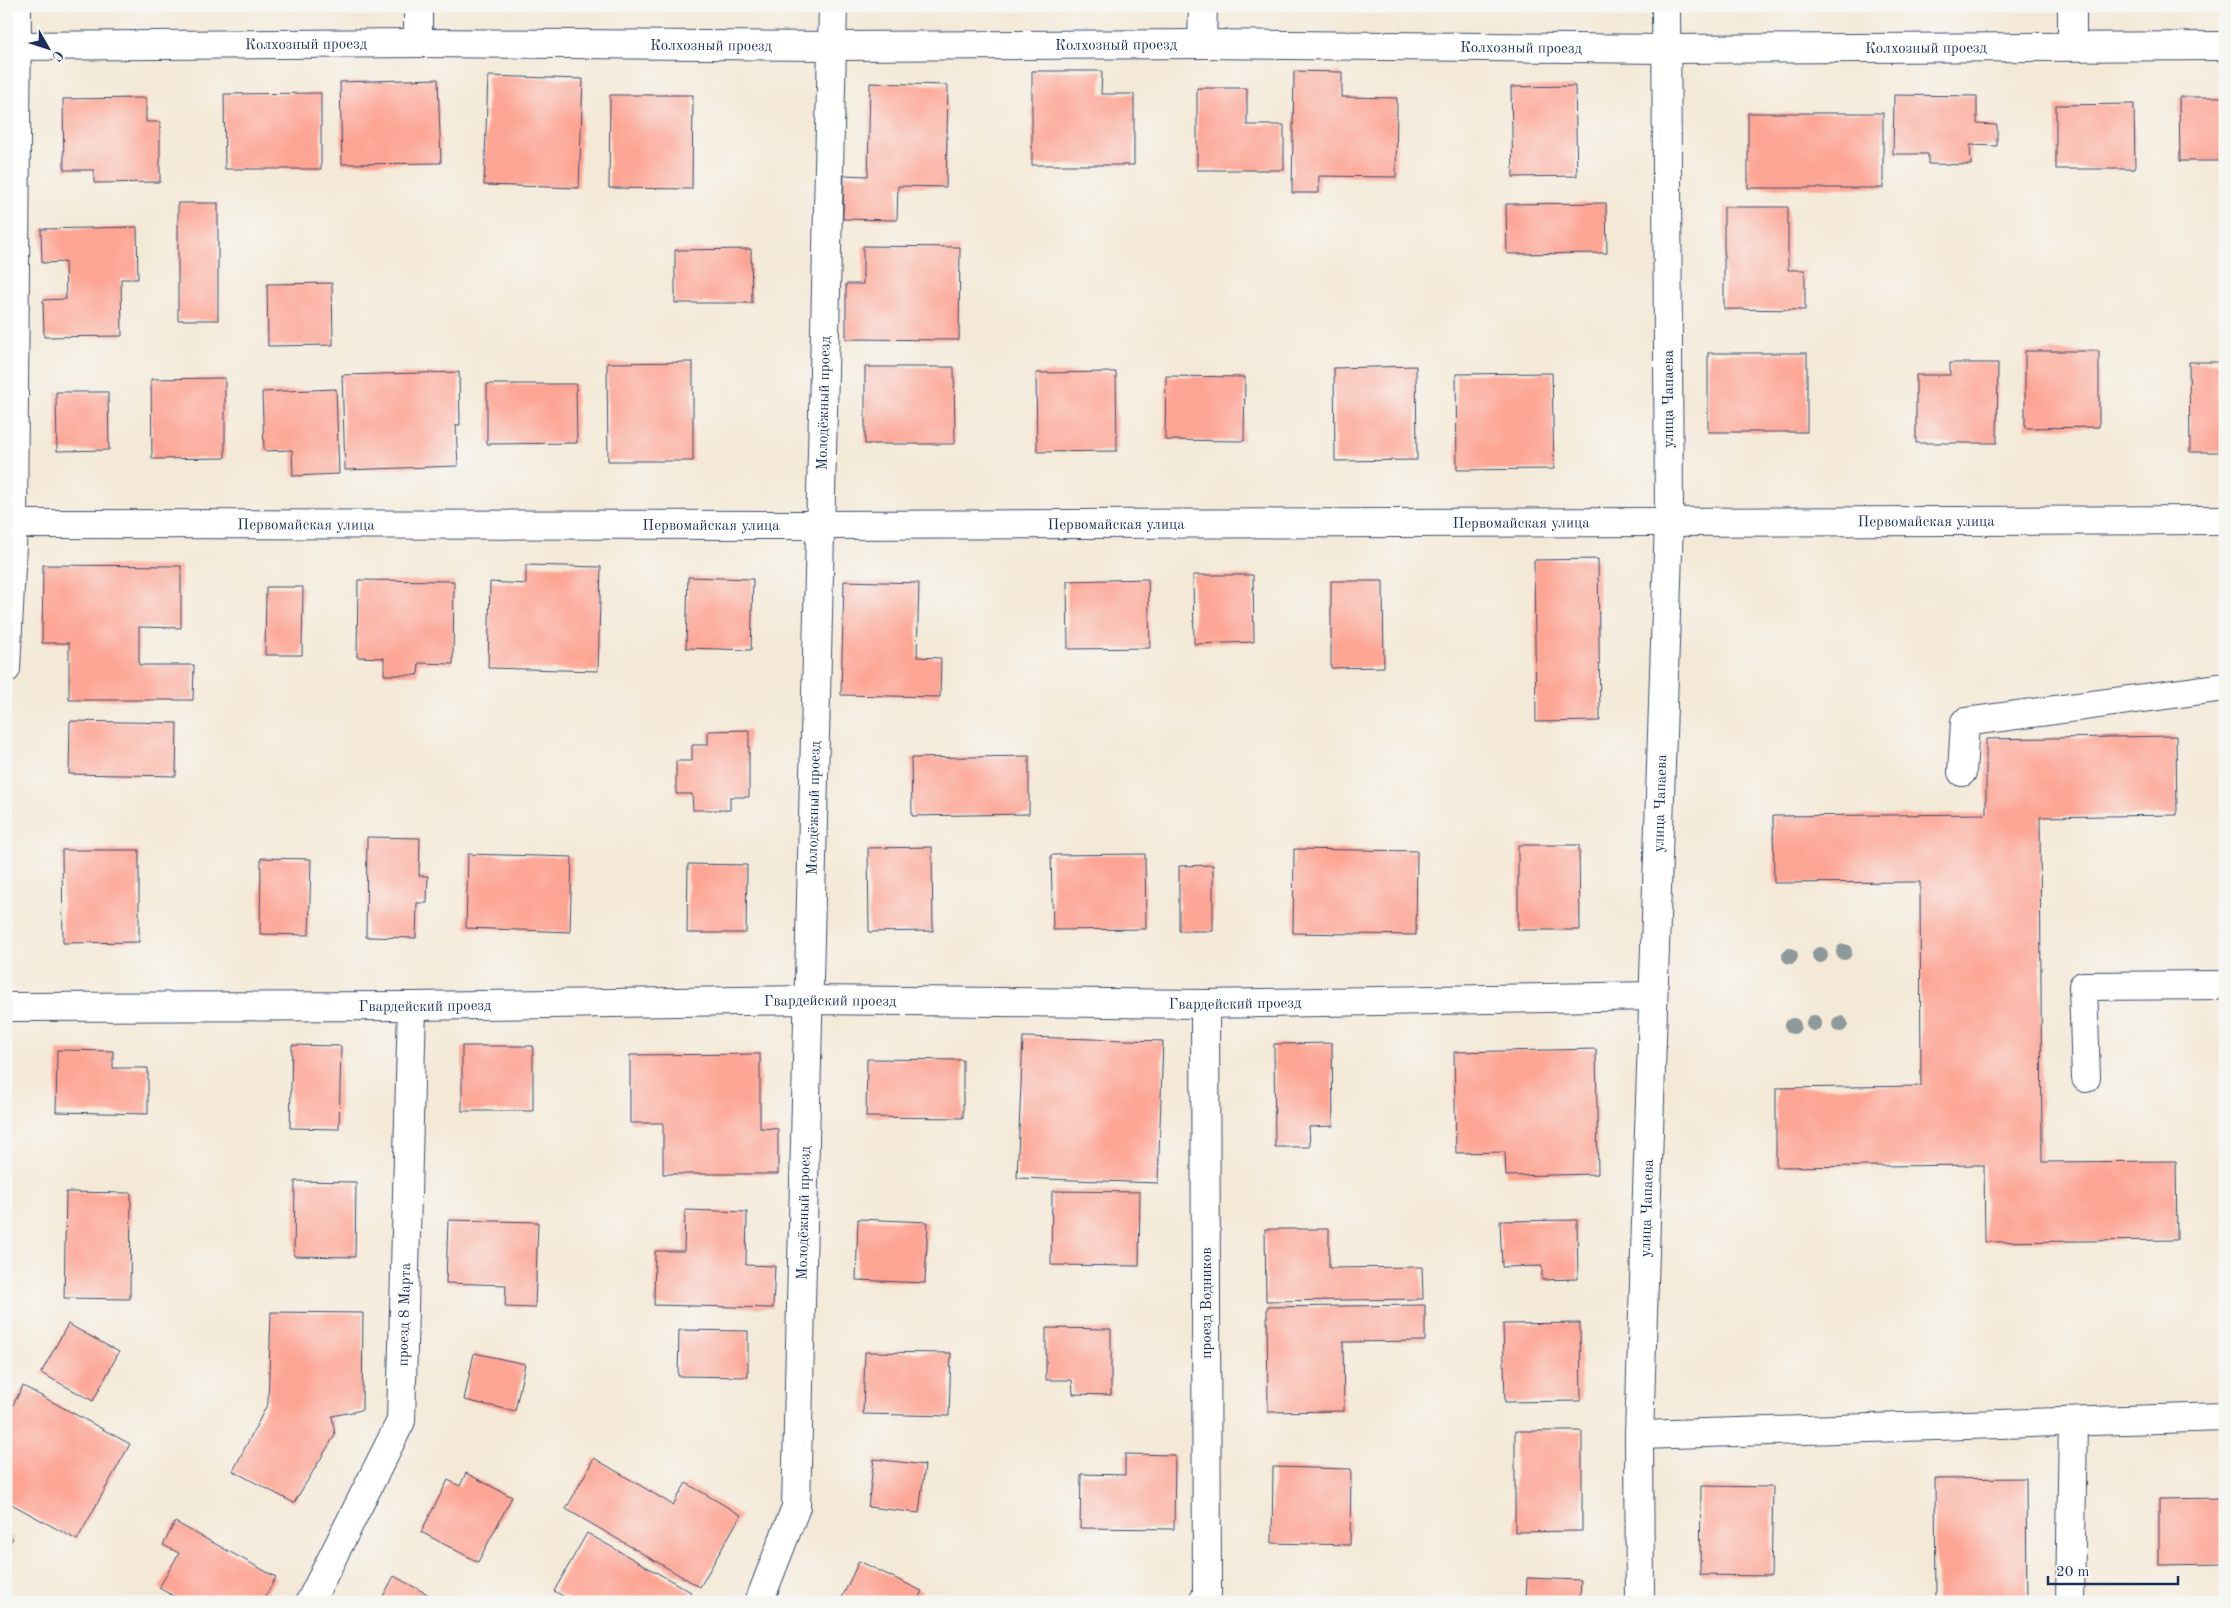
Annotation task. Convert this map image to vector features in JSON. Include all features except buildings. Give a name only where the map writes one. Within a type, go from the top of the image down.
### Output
[{"type":"street","points":[[6,669],[10,524],[12,46],[17,6]]},
{"type":"street","points":[[418,6],[418,43]]},
{"type":"street","name":"Молодёжный проезд","points":[[759,1602],[796,1507],[833,46],[832,6]]},
{"type":"street","points":[[1202,44],[1203,6]]},
{"type":"street","name":"улица Чапаева","points":[[1640,1602],[1639,1435],[1669,521],[1666,6]]},
{"type":"street","points":[[2072,6],[2072,46]]},
{"type":"street","name":"Колхозный проезд","points":[[12,46],[418,43],[833,46],[1202,44],[1666,49],[2225,46]]},
{"type":"street","name":"Первомайская улица","points":[[10,524],[820,526],[2225,520]]},
{"type":"street","points":[[1962,772],[1965,722],[2225,687]]},
{"type":"street","points":[[2086,1078],[2083,986],[2225,985]]},
{"type":"street","name":"Гвардейский проезд","points":[[6,1007],[412,1006],[808,1000],[1205,1004],[1653,996]]},
{"type":"street","name":"проезд Водников","points":[[1203,1602],[1206,1594],[1205,1004]]},
{"type":"street","name":"проезд 8 Марта","points":[[310,1602],[401,1421],[412,1006]]},
{"type":"street","points":[[1639,1435],[2225,1418]]},
{"type":"street","points":[[2070,1602],[2074,1422]]}]
